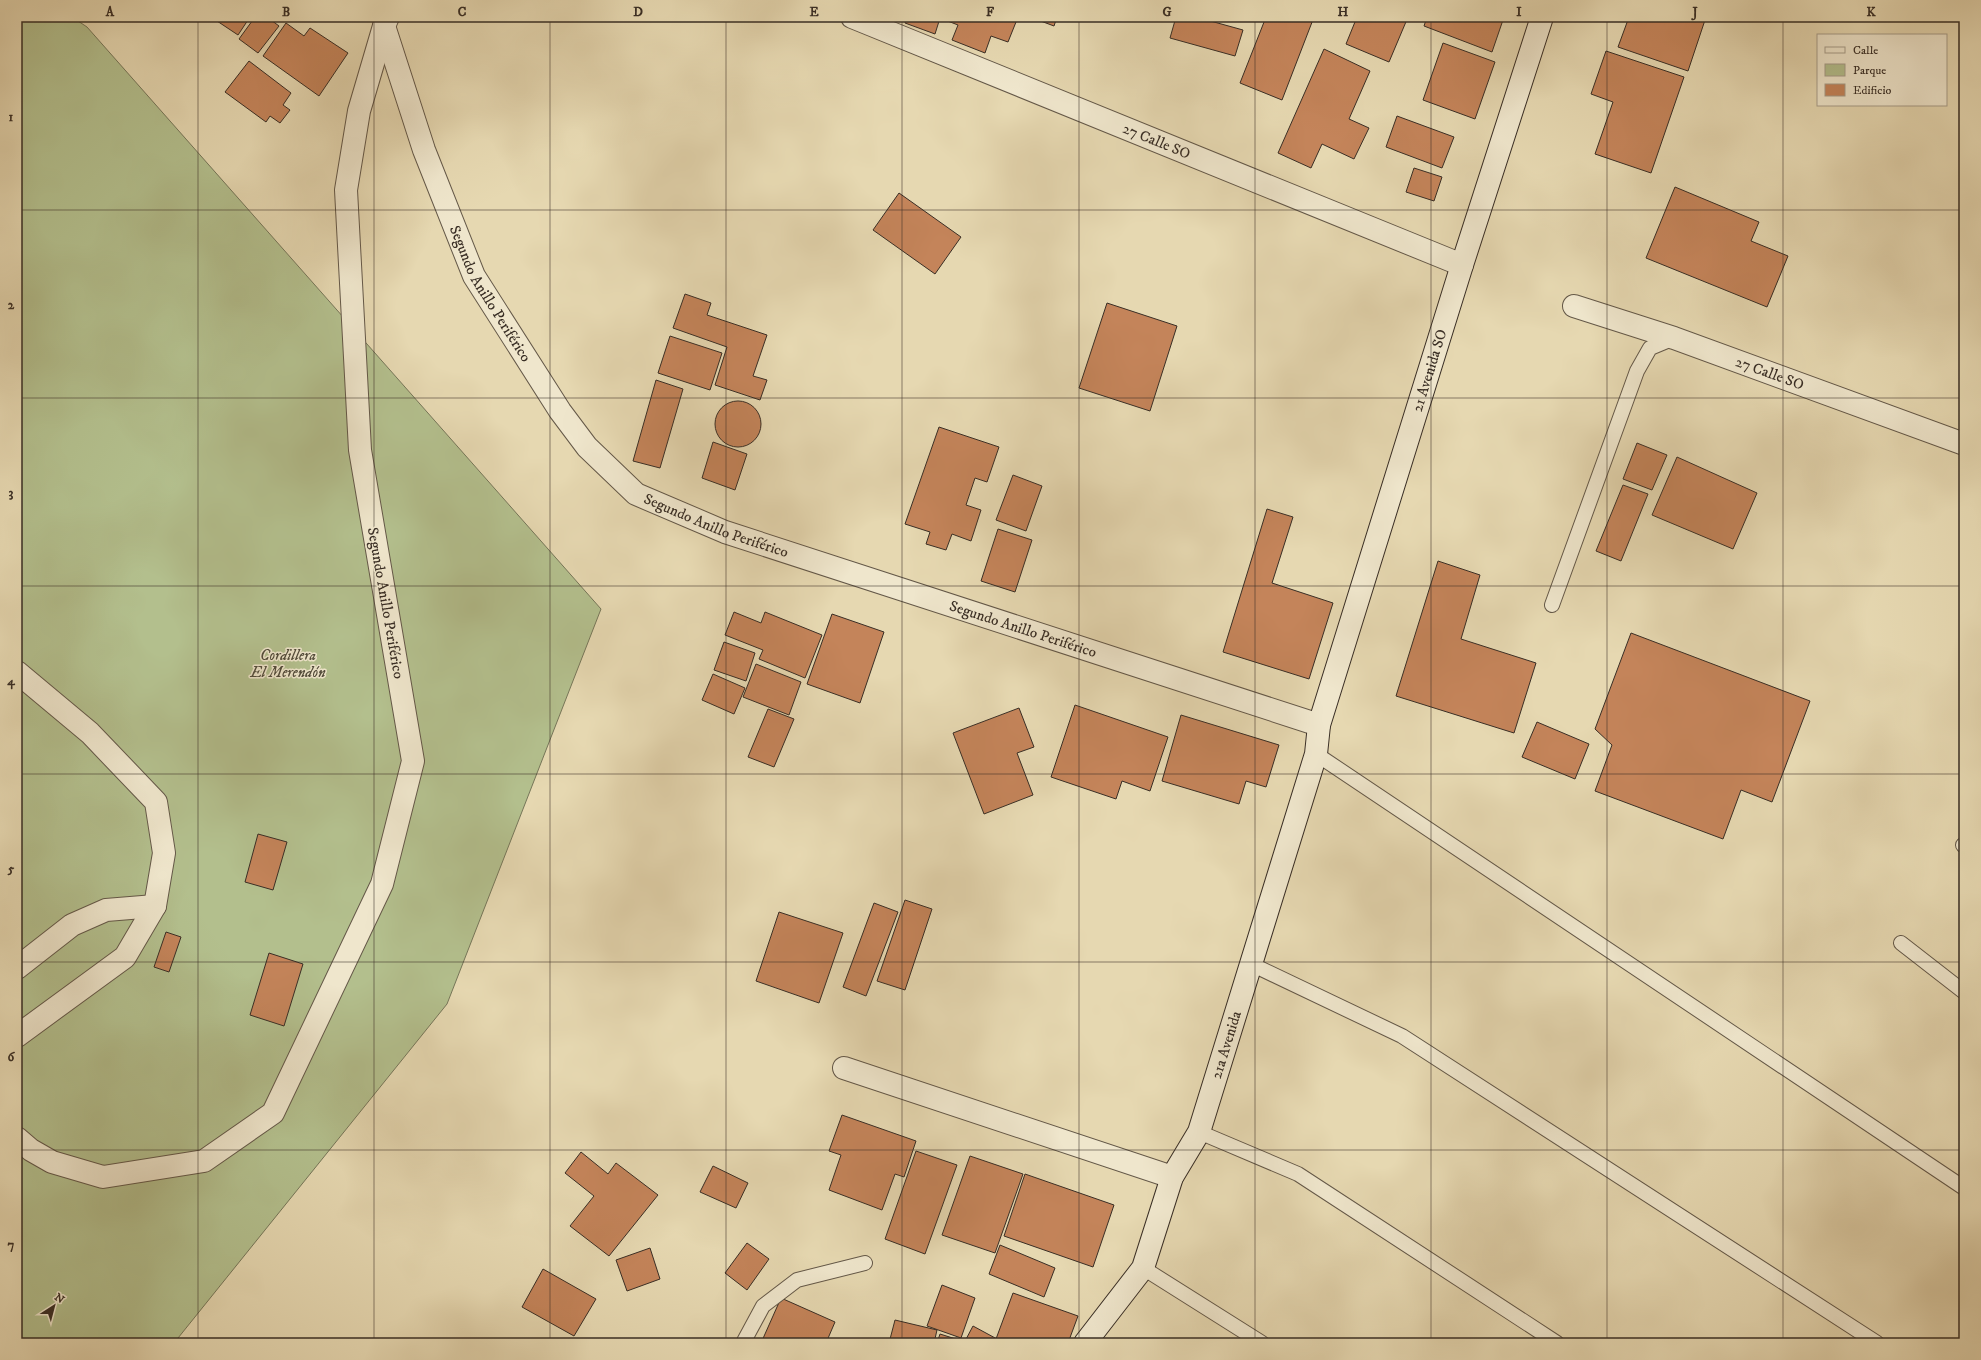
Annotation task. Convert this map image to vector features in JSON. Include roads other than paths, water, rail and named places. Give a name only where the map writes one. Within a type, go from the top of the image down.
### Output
[{"type":"street","name":"27 Calle SO","points":[[852,17],[1462,265]]},
{"type":"street","name":"21 Avenida SO","points":[[1319,725],[1462,265],[1542,17]]},
{"type":"street","name":"Segundo Anillo Periférico","points":[[17,1138],[31,1150],[52,1162],[103,1177],[204,1161],[273,1113],[382,884],[413,761],[360,450],[346,190],[359,111],[386,22]]},
{"type":"street","name":"Segundo Anillo Periférico","points":[[386,22],[424,150],[474,276],[560,411],[587,447],[636,494],[725,532],[1319,725]]},
{"type":"street","name":"27 Calle SO","points":[[1574,306],[1674,338],[1964,444]]},
{"type":"street","points":[[17,672],[90,733],[156,802],[164,854],[155,906],[125,957],[17,1036]]},
{"type":"street","name":"21a Avenida","points":[[1085,1343],[1143,1268],[1172,1177],[1198,1132],[1316,754],[1319,725]]},
{"type":"street","points":[[17,968],[72,925],[106,910],[155,906]]},
{"type":"street","points":[[844,1068],[1172,1177]]},
{"type":"lane","points":[[1552,605],[1636,371],[1650,348],[1674,338]]},
{"type":"lane","points":[[1316,754],[1964,1188]]},
{"type":"lane","points":[[1901,943],[1964,992]]},
{"type":"lane","points":[[1251,964],[1402,1036],[1876,1343]]},
{"type":"lane","points":[[1198,1132],[1298,1174],[1557,1343]]},
{"type":"lane","points":[[743,1343],[763,1306],[797,1280],[865,1263]]},
{"type":"lane","points":[[1143,1268],[1262,1343]]},
{"type":"park label","name":"Cordillera El Merendón","points":[[288,664]]}]
